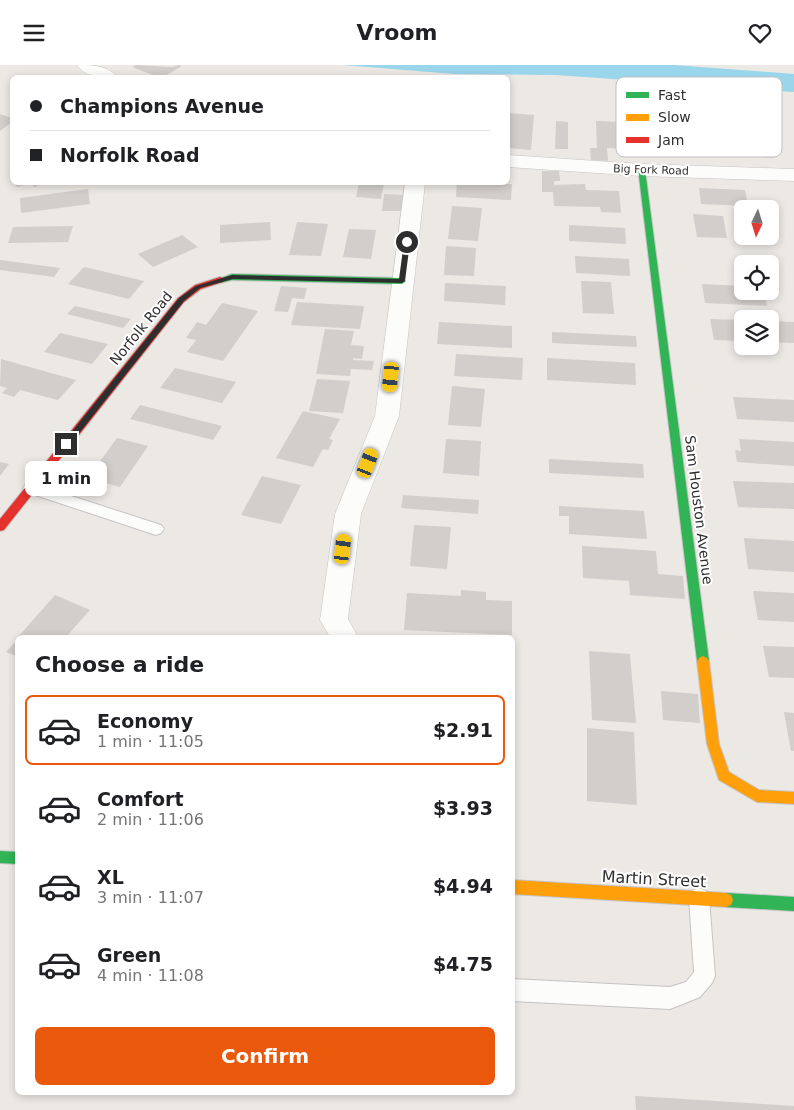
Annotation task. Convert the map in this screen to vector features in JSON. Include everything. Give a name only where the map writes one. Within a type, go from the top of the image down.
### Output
[{"type":"street","points":[[85,65],[104,75]]},
{"type":"street","name":"Big Fork Road","points":[[510,161],[641,170],[794,175]]},
{"type":"street","name":"Sam Houston Avenue","points":[[641,170],[713,744],[724,776],[757,796],[794,798]]},
{"type":"street","points":[[332,632],[348,514],[387,416],[415,185]]},
{"type":"street","name":"Norfolk Road","points":[[0,527],[182,300],[198,287],[232,277],[402,281]]},
{"type":"street","points":[[0,857],[15,858]]},
{"type":"street","name":"Martin Street","points":[[515,887],[794,904]]},
{"type":"lane","points":[[31,488],[156,529]]},
{"type":"lane","points":[[515,990],[670,998],[693,990],[705,976],[699,898]]},
{"type":"water","points":[[343,65],[674,65],[794,74],[794,92],[782,91],[782,77],[616,77],[616,79],[556,75],[454,74]]},
{"type":"building","points":[[136,65],[182,66],[166,75],[153,75],[132,67]]},
{"type":"building","points":[[510,113],[534,115],[531,150],[510,148]]},
{"type":"building","points":[[0,114],[10,117],[10,124],[0,131]]},
{"type":"building","points":[[556,121],[568,122],[568,149],[555,149]]},
{"type":"building","points":[[596,121],[616,122],[616,149],[607,148],[608,161],[591,160],[590,148],[597,148]]},
{"type":"building","points":[[542,171],[559,171],[560,181],[554,181],[554,185],[585,184],[586,190],[619,191],[621,213],[601,212],[600,207],[554,206],[553,192],[542,192]]},
{"type":"building","points":[[512,184],[511,200],[456,197],[457,185]]},
{"type":"building","points":[[359,185],[384,185],[381,199],[356,197]]},
{"type":"building","points":[[699,188],[745,190],[747,200],[734,200],[734,205],[701,204]]},
{"type":"building","points":[[88,189],[90,204],[21,213],[20,198]]},
{"type":"building","points":[[384,194],[404,195],[402,211],[382,211]]},
{"type":"building","points":[[452,206],[482,208],[478,241],[448,239]]},
{"type":"building","points":[[693,214],[723,216],[727,238],[697,237]]},
{"type":"building","points":[[270,222],[271,240],[220,243],[220,225]]},
{"type":"building","points":[[297,222],[328,224],[321,256],[289,255]]},
{"type":"building","points":[[569,225],[625,228],[626,244],[569,241]]},
{"type":"building","points":[[73,226],[68,242],[8,243],[13,227]]},
{"type":"building","points":[[349,229],[376,230],[371,259],[343,257]]},
{"type":"building","points":[[182,235],[198,247],[153,267],[138,254]]},
{"type":"building","points":[[446,246],[476,248],[474,276],[444,275]]},
{"type":"building","points":[[575,256],[629,259],[630,276],[576,273]]},
{"type":"building","points":[[0,260],[60,268],[54,277],[0,270]]},
{"type":"building","points":[[84,267],[144,281],[129,299],[68,284]]},
{"type":"building","points":[[581,281],[611,282],[614,314],[583,313]]},
{"type":"building","points":[[445,283],[506,286],[505,305],[444,301]]},
{"type":"building","points":[[702,284],[734,286],[734,300],[766,300],[767,306],[705,303]]},
{"type":"building","points":[[281,286],[307,288],[304,299],[292,298],[288,312],[274,311]]},
{"type":"building","points":[[297,302],[364,306],[360,329],[291,325]]},
{"type":"building","points":[[222,303],[258,311],[223,361],[187,352],[196,340],[186,338],[197,322],[206,325]]},
{"type":"building","points":[[75,306],[131,319],[123,328],[67,314]]},
{"type":"building","points":[[710,319],[734,320],[734,341],[714,340]]},
{"type":"building","points":[[779,321],[794,322],[794,343],[779,342]]},
{"type":"building","points":[[439,322],[512,326],[512,348],[437,344]]},
{"type":"building","points":[[325,329],[354,331],[351,345],[364,346],[362,359],[353,358],[353,360],[374,361],[372,370],[351,369],[350,376],[316,374]]},
{"type":"building","points":[[552,332],[636,336],[637,347],[552,343]]},
{"type":"building","points":[[60,333],[108,344],[92,364],[44,352]]},
{"type":"building","points":[[456,354],[523,358],[522,380],[454,376]]},
{"type":"building","points":[[547,358],[635,363],[636,385],[547,380]]},
{"type":"building","points":[[1,359],[76,380],[58,400],[20,390],[14,397],[2,393],[7,388],[0,386]]},
{"type":"building","points":[[175,368],[236,382],[222,403],[160,388]]},
{"type":"building","points":[[317,379],[350,381],[343,413],[309,411]]},
{"type":"building","points":[[452,386],[485,389],[481,427],[448,425]]},
{"type":"building","points":[[733,397],[794,400],[794,422],[737,419]]},
{"type":"building","points":[[140,405],[222,426],[213,440],[130,419]]},
{"type":"building","points":[[303,411],[340,419],[329,439],[333,440],[328,450],[323,449],[313,467],[276,458]]},
{"type":"building","points":[[117,438],[148,446],[120,487],[88,478]]},
{"type":"building","points":[[446,439],[481,441],[479,476],[443,473]]},
{"type":"building","points":[[739,439],[794,442],[794,466],[737,462],[735,450],[741,451]]},
{"type":"building","points":[[549,459],[643,464],[644,478],[549,473]]},
{"type":"building","points":[[0,462],[9,464],[0,476]]},
{"type":"building","points":[[262,476],[301,485],[281,524],[241,515]]},
{"type":"building","points":[[733,481],[794,483],[794,509],[738,507]]},
{"type":"building","points":[[403,495],[479,500],[478,514],[401,508]]},
{"type":"building","points":[[559,506],[644,511],[647,539],[569,534],[569,516],[559,516]]},
{"type":"building","points":[[414,525],[451,527],[447,569],[410,566]]},
{"type":"building","points":[[744,538],[794,541],[794,572],[748,569]]},
{"type":"building","points":[[582,546],[656,551],[658,574],[683,576],[685,599],[630,595],[629,581],[583,578]]},
{"type":"building","points":[[461,590],[486,592],[486,600],[512,601],[512,635],[404,630],[407,593],[461,596]]},
{"type":"building","points":[[753,591],[794,593],[794,622],[758,620]]},
{"type":"building","points":[[55,595],[90,610],[68,635],[20,635]]},
{"type":"building","points":[[15,642],[15,656],[6,652]]},
{"type":"building","points":[[763,646],[794,647],[794,678],[769,677]]},
{"type":"building","points":[[589,651],[630,654],[636,723],[592,720]]},
{"type":"building","points":[[661,691],[698,694],[700,723],[663,720]]},
{"type":"building","points":[[784,712],[794,713],[794,751],[791,751]]},
{"type":"building","points":[[587,728],[634,732],[637,805],[587,801]]},
{"type":"building","points":[[635,1096],[794,1106],[794,1110],[636,1110]]},
{"type":"traffic: fast","points":[[641,170],[703,661]]},
{"type":"traffic: fast","points":[[220,280],[232,277],[402,281]]},
{"type":"traffic: fast","points":[[0,857],[15,858]]},
{"type":"traffic: fast","points":[[726,900],[794,904]]},
{"type":"traffic: slow","points":[[703,661],[713,744],[724,776],[757,796],[794,798]]},
{"type":"traffic: slow","points":[[515,887],[726,900]]},
{"type":"traffic: jam","points":[[0,527],[181,300],[198,287],[220,280]]},
{"type":"route","points":[[66,444],[182,300],[198,287],[232,277],[402,281],[407,242]]}]
